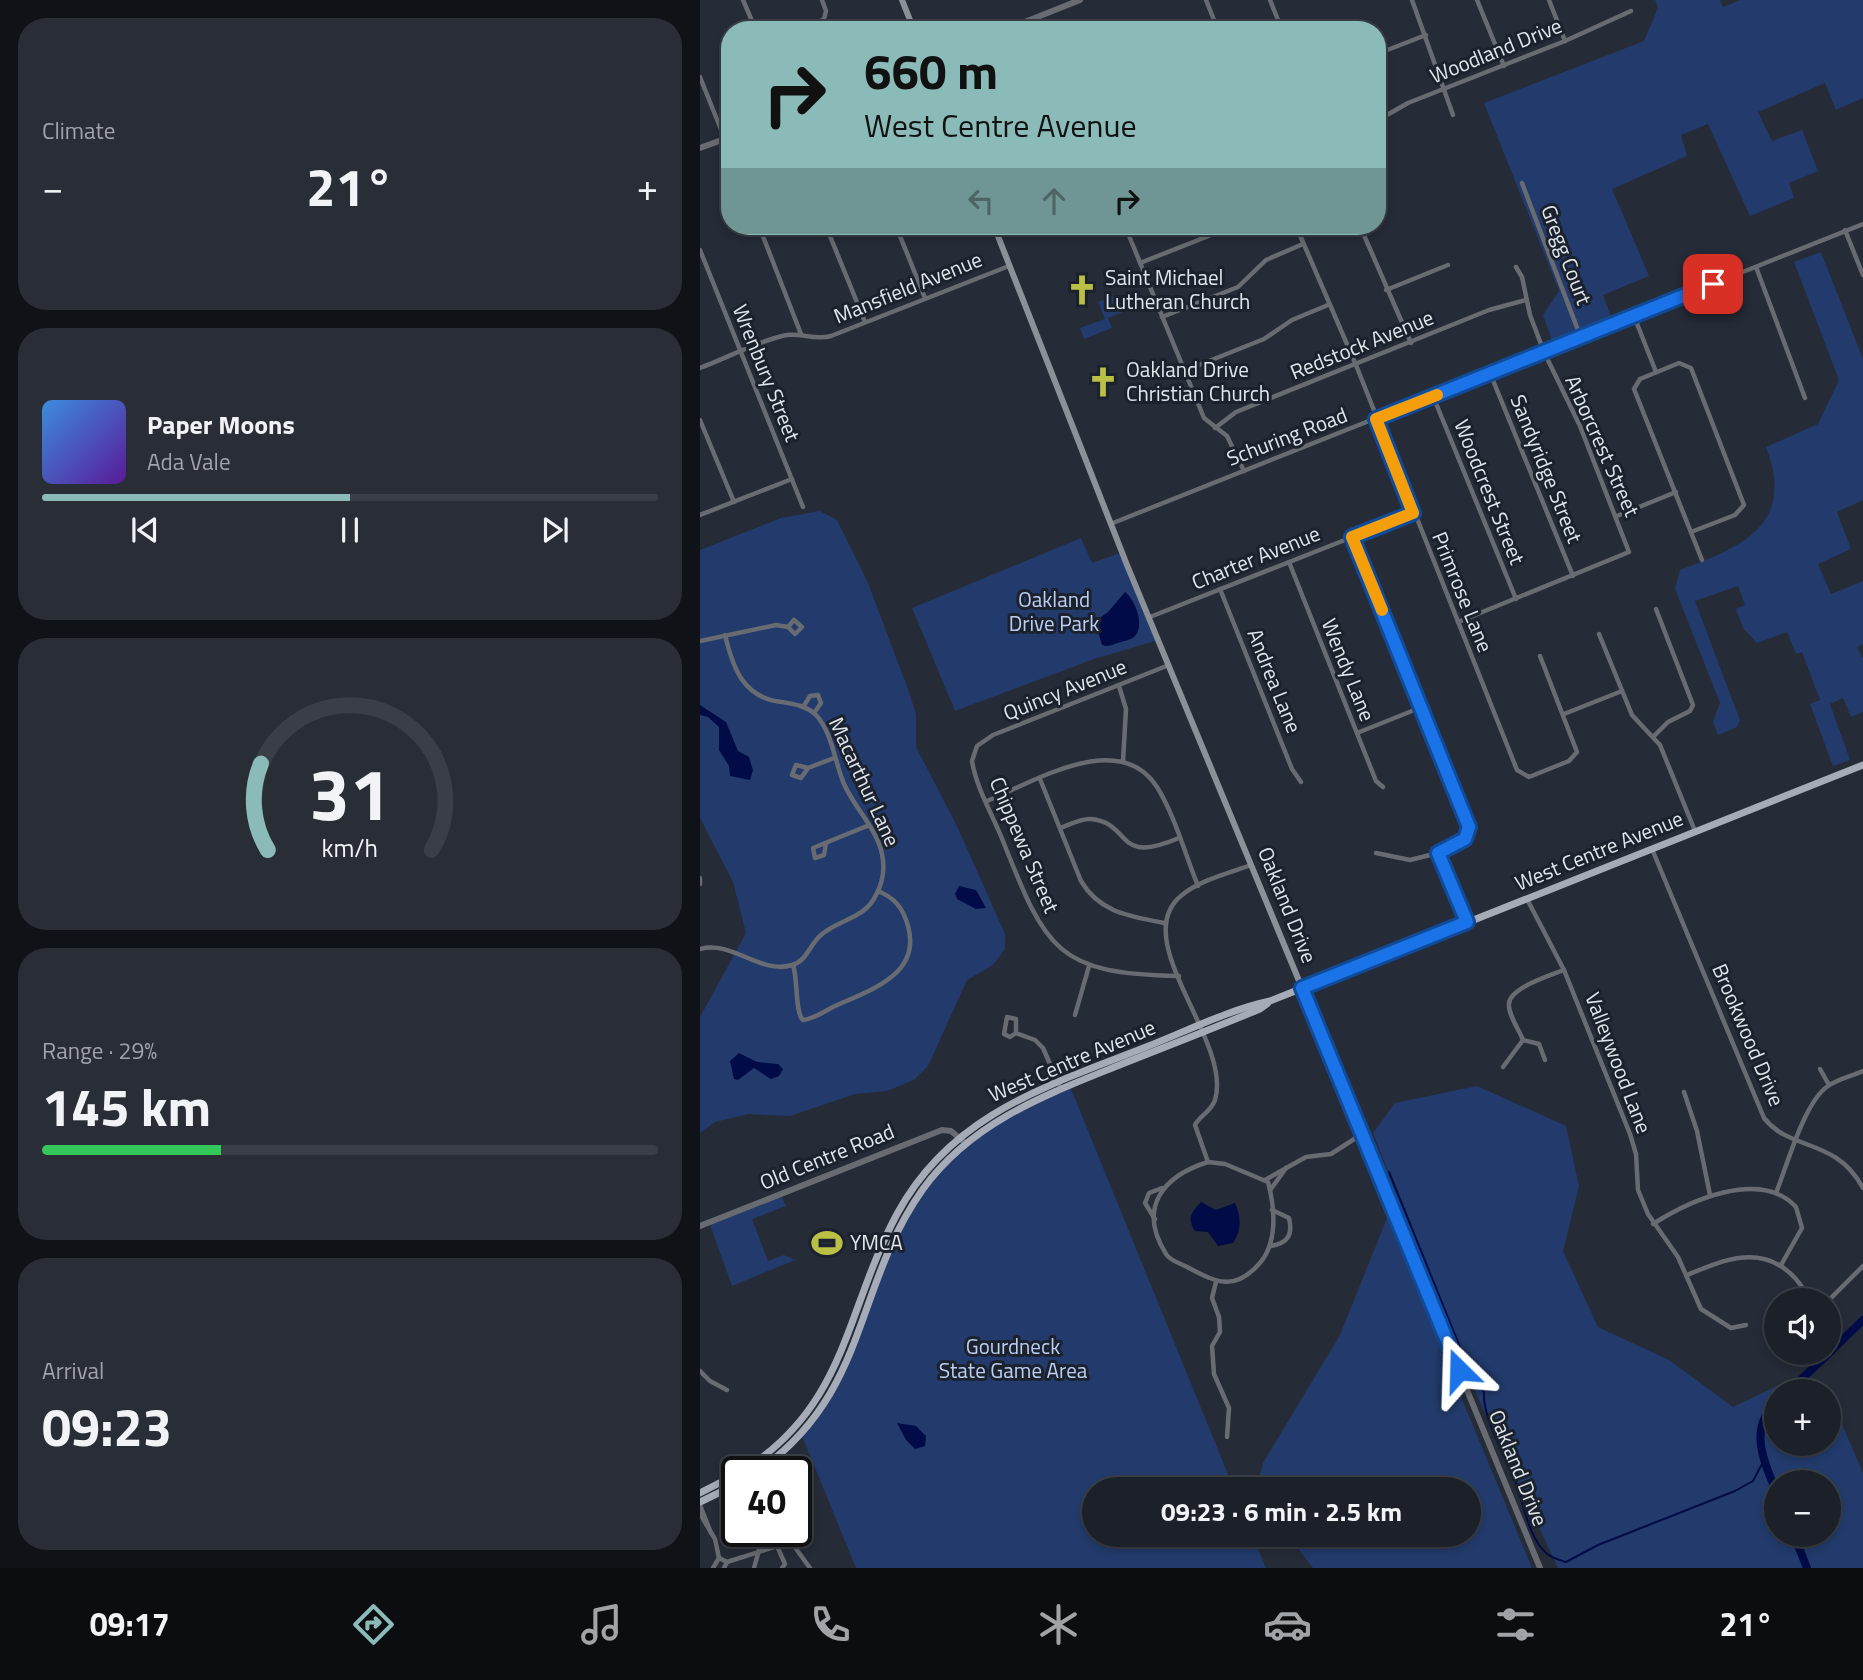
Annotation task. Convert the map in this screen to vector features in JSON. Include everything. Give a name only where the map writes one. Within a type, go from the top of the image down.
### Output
[{"type":"main road","points":[[902,0],[910,21]]},
{"type":"main road","name":"Oakland Drive","points":[[997,235],[1302,988]]},
{"type":"main road","name":"West Centre Avenue","points":[[761,1456],[789,1434],[827,1384],[843,1354],[897,1214],[929,1168],[1003,1107],[1863,765]]},
{"type":"main road","name":"West Centre Avenue","points":[[779,1456],[808,1426],[836,1386],[905,1219],[925,1186],[962,1140]]},
{"type":"main road","name":"West Centre Avenue","points":[[700,1493],[721,1482]]},
{"type":"main road","points":[[700,1504],[721,1493]]},
{"type":"street","points":[[743,0],[752,21]]},
{"type":"street","points":[[821,21],[826,11],[822,0]]},
{"type":"street","points":[[1056,0],[1060,8]]},
{"type":"street","points":[[1028,21],[1080,0]]},
{"type":"street","points":[[1206,0],[1214,21]]},
{"type":"street","points":[[1270,0],[1278,21]]},
{"type":"street","points":[[1412,0],[1453,115]]},
{"type":"street","points":[[1477,0],[1504,65]]},
{"type":"street","points":[[1549,0],[1565,41]]},
{"type":"street","name":"Woodland Drive","points":[[1386,117],[1393,110],[1565,41],[1631,11]]},
{"type":"street","points":[[1386,51],[1426,35]]},
{"type":"street","points":[[701,81],[721,125]]},
{"type":"street","points":[[700,148],[721,140]]},
{"type":"street","name":"Gregg Court","points":[[1522,183],[1581,338]]},
{"type":"street","name":"Schuring Road","points":[[1112,523],[1863,224]]},
{"type":"street","points":[[1845,230],[1863,275]]},
{"type":"street","points":[[762,235],[801,334]]},
{"type":"street","points":[[900,235],[925,298]]},
{"type":"street","points":[[1129,235],[1204,418],[1227,436],[1244,471]]},
{"type":"street","points":[[1140,263],[1211,235]]},
{"type":"street","name":"Primrose Lane","points":[[1300,235],[1356,365],[1517,770],[1522,775],[1534,775],[1569,761],[1576,755],[1577,746],[1564,714]]},
{"type":"street","points":[[1364,235],[1411,343]]},
{"type":"street","points":[[830,236],[865,322]]},
{"type":"street","points":[[1162,317],[1238,287],[1266,260],[1303,244]]},
{"type":"street","name":"Wrenbury Street","points":[[700,250],[803,507]]},
{"type":"street","name":"Mansfield Avenue","points":[[700,368],[784,335],[801,334],[823,338],[1009,265]]},
{"type":"street","points":[[1386,290],[1448,265]]},
{"type":"street","name":"Arborcrest Street","points":[[1516,267],[1522,277],[1526,300],[1556,380],[1569,399],[1629,552],[1573,576]]},
{"type":"street","points":[[1756,267],[1805,398]]},
{"type":"street","name":"Redstock Avenue","points":[[1216,428],[1228,416],[1499,306],[1526,300]]},
{"type":"street","points":[[1184,371],[1264,339],[1292,320],[1328,305]]},
{"type":"street","points":[[1634,316],[1656,372]]},
{"type":"street","points":[[1691,532],[1735,515],[1743,508],[1743,497],[1691,368],[1679,363],[1638,381],[1634,389],[1676,492],[1691,532],[1702,559]]},
{"type":"street","name":"Sandyridge Street","points":[[1489,373],[1573,576]]},
{"type":"street","name":"Woodcrest Street","points":[[1433,397],[1516,599]]},
{"type":"street","points":[[700,420],[734,502]]},
{"type":"street","points":[[700,515],[792,479]]},
{"type":"street","points":[[1617,516],[1676,492]]},
{"type":"street","name":"Charter Avenue","points":[[1150,617],[1413,513]]},
{"type":"street","points":[[1352,537],[1469,830],[1462,842],[1438,853],[1410,859],[1376,853]]},
{"type":"street","name":"Wendy Lane","points":[[1289,562],[1376,781],[1382,787]]},
{"type":"street","points":[[1458,622],[1573,576]]},
{"type":"street","name":"Andrea Lane","points":[[1220,589],[1292,769],[1301,782]]},
{"type":"street","points":[[1654,736],[1668,722],[1690,711],[1693,705],[1656,609]]},
{"type":"street","points":[[700,641],[776,625],[788,627]]},
{"type":"street","points":[[1599,634],[1632,715],[1654,736],[1695,832]]},
{"type":"street","name":"Macarthur Lane","points":[[725,635],[737,675],[749,689],[766,699],[803,707],[814,713],[823,726],[845,786],[879,844],[883,863],[878,891]]},
{"type":"street","points":[[1541,656],[1564,714],[1622,691]]},
{"type":"street","name":"Quincy Avenue","points":[[975,750],[993,735],[1170,664]]},
{"type":"street","points":[[1118,686],[1126,721],[1124,761]]},
{"type":"street","points":[[803,707],[810,696],[818,695],[821,703],[814,713]]},
{"type":"street","points":[[1357,733],[1422,708]]},
{"type":"street","name":"Chippewa Street","points":[[975,750],[973,766],[1037,919],[1060,947],[1089,966],[1118,974],[1179,976]]},
{"type":"street","points":[[808,768],[834,758]]},
{"type":"street","points":[[987,801],[1091,760],[1124,761],[1153,781],[1198,886]]},
{"type":"street","points":[[1040,779],[1081,881],[1096,901],[1118,913],[1164,923]]},
{"type":"street","points":[[1060,828],[1084,820],[1097,821],[1129,843],[1147,849],[1179,838]]},
{"type":"street","points":[[826,843],[867,826]]},
{"type":"street","name":"Brookwood Drive","points":[[1652,849],[1761,1113],[1774,1127],[1842,1160],[1863,1188]]},
{"type":"street","points":[[1438,853],[1467,922]]},
{"type":"street","points":[[1208,1162],[1195,1125],[1210,1110],[1216,1098],[1213,1058],[1169,952],[1164,923],[1176,900],[1198,886],[1252,864]]},
{"type":"street","points":[[700,878],[700,884]]},
{"type":"street","points":[[700,949],[719,947],[768,965],[793,965],[803,958],[820,936],[859,915],[878,891],[893,898],[902,910],[911,942],[903,965],[878,988],[803,1020],[797,1010],[799,985],[793,965]]},
{"type":"street","name":"Valleywood Lane","points":[[1527,898],[1564,970],[1630,1134],[1636,1154],[1638,1190],[1653,1224],[1687,1275],[1705,1312],[1731,1328],[1746,1325]]},
{"type":"street","points":[[1075,1014],[1089,966]]},
{"type":"street","points":[[1523,1040],[1508,1006],[1510,999],[1520,988],[1564,970]]},
{"type":"street","name":"Oakland Drive","points":[[1302,988],[1540,1568]]},
{"type":"street","points":[[1007,1017],[1017,1018],[1016,1033],[1010,1037],[1004,1034],[1007,1017]]},
{"type":"street","points":[[1016,1033],[1035,1040],[1044,1048],[1060,1085]]},
{"type":"street","points":[[1523,1040],[1539,1044],[1545,1060]]},
{"type":"street","points":[[1503,1067],[1523,1040]]},
{"type":"street","points":[[1820,1069],[1829,1085]]},
{"type":"street","points":[[1776,1193],[1811,1108],[1829,1085],[1863,1071]]},
{"type":"street","points":[[1684,1092],[1697,1131],[1710,1195]]},
{"type":"street","name":"Old Centre Road","points":[[700,1226],[939,1131],[948,1130],[962,1140]]},
{"type":"street","points":[[1265,1181],[1306,1157],[1331,1154],[1362,1133]]},
{"type":"street","points":[[1208,1162],[1225,1164],[1265,1181],[1270,1189],[1270,1246],[1249,1275],[1233,1282],[1216,1282],[1167,1257],[1156,1221],[1155,1208],[1163,1188],[1180,1171],[1208,1162]]},
{"type":"street","points":[[1270,1189],[1286,1168]]},
{"type":"street","points":[[1156,1221],[1145,1203],[1149,1193],[1163,1188]]},
{"type":"street","points":[[1653,1224],[1684,1205],[1710,1195],[1731,1191],[1776,1193],[1797,1207],[1802,1228],[1780,1265]]},
{"type":"street","points":[[1270,1246],[1282,1244],[1290,1236],[1291,1227],[1289,1218],[1272,1210]]},
{"type":"street","points":[[1687,1275],[1742,1256],[1764,1259],[1780,1265],[1804,1288]]},
{"type":"street","points":[[1841,1288],[1863,1266]]},
{"type":"street","points":[[1216,1282],[1212,1298],[1219,1317],[1220,1332],[1212,1346],[1214,1374],[1229,1408],[1227,1437]]},
{"type":"street","points":[[700,1371],[710,1381],[727,1390]]},
{"type":"street","points":[[700,1504],[719,1558],[727,1562]]},
{"type":"street","points":[[700,1514],[712,1534]]},
{"type":"street","points":[[724,1568],[727,1562],[772,1547]]},
{"type":"street","points":[[777,1547],[785,1564],[782,1568]]},
{"type":"street","points":[[794,1547],[810,1568]]},
{"type":"street","points":[[754,1568],[759,1550]]},
{"type":"street","points":[[713,1568],[719,1558]]},
{"type":"green space","points":[[1655,0],[1720,0],[1723,7],[1741,0],[1863,0],[1863,98],[1836,110],[1825,83],[1758,112],[1772,141],[1802,130],[1818,171],[1789,183],[1794,198],[1750,216],[1708,124],[1681,135],[1687,156],[1612,189],[1649,276],[1603,295],[1611,316],[1552,340],[1543,315],[1559,291],[1484,103],[1644,41],[1658,8]]},
{"type":"green space","points":[[1821,252],[1863,359],[1863,500],[1837,512],[1851,549],[1818,564],[1831,594],[1863,581],[1863,644],[1857,647],[1863,658],[1863,712],[1851,717],[1843,698],[1830,704],[1850,760],[1833,766],[1810,704],[1820,700],[1802,652],[1796,654],[1787,632],[1757,643],[1743,628],[1736,609],[1745,605],[1738,586],[1695,601],[1740,720],[1737,727],[1718,735],[1713,722],[1720,703],[1675,589],[1680,570],[1724,552],[1758,529],[1768,514],[1774,496],[1773,474],[1766,447],[1818,424],[1839,380],[1794,262]]},
{"type":"green space","points":[[1117,295],[1123,312],[1108,318],[1112,328],[1084,339],[1080,328],[1105,319],[1098,302]]},
{"type":"green space","points":[[820,511],[837,520],[868,583],[916,714],[916,747],[957,826],[1005,934],[1005,949],[993,965],[967,980],[928,1066],[914,1080],[887,1091],[855,1094],[790,1116],[748,1114],[715,1122],[700,1133],[700,1017],[746,933],[733,882],[700,818],[700,550],[781,518]]},
{"type":"green space","name":"Oakland Drive Park","points":[[1081,538],[1092,563],[1120,553],[1155,641],[1094,659],[955,711],[912,608]]},
{"type":"green space","name":"Gourdneck State Game Area","points":[[1069,1084],[1229,1477],[1082,1477],[1082,1547],[1257,1547],[1266,1568],[856,1568],[800,1431],[837,1381],[901,1221],[960,1145],[994,1119],[1035,1097]]},
{"type":"green space","points":[[1477,1086],[1566,1126],[1579,1186],[1563,1251],[1598,1327],[1669,1360],[1733,1407],[1764,1392],[1764,1456],[1841,1456],[1841,1422],[1863,1473],[1863,1568],[1558,1568],[1464,1368],[1373,1133],[1395,1103]]},
{"type":"green space","points":[[781,1196],[786,1206],[752,1219],[768,1261],[784,1255],[795,1260],[732,1286],[710,1225]]},
{"type":"green space","points":[[1387,1218],[1532,1568],[1313,1568],[1297,1547],[1481,1547],[1481,1477],[1259,1477],[1263,1463],[1340,1335]]},
{"type":"shaded area","points":[[1125,592],[1138,613],[1137,632],[1128,640],[1110,646],[1102,645],[1095,621],[1108,612]]},
{"type":"shaded area","points":[[700,705],[726,722],[738,751],[749,757],[753,770],[750,780],[730,776],[729,766],[719,750],[719,727],[708,717],[700,715]]},
{"type":"shaded area","points":[[959,886],[976,890],[986,908],[976,909],[957,899],[955,894]]},
{"type":"shaded area","points":[[739,1053],[757,1062],[778,1064],[783,1069],[779,1076],[771,1079],[754,1068],[738,1080],[734,1079],[730,1061]]},
{"type":"shaded area","points":[[1201,1202],[1216,1210],[1235,1203],[1240,1223],[1233,1243],[1218,1246],[1208,1232],[1195,1231],[1191,1216]]},
{"type":"shaded area","points":[[897,1423],[916,1426],[926,1436],[925,1446],[915,1449],[906,1440]]},
{"type":"waterway","points":[[1389,1172],[1472,1377],[1484,1392],[1491,1426],[1516,1483],[1531,1529],[1548,1555],[1566,1562],[1598,1545],[1735,1491],[1753,1481],[1763,1462]]},
{"type":"waterway","points":[[1841,1341],[1863,1320]]},
{"type":"waterway","points":[[1802,1379],[1816,1365]]},
{"type":"waterway","points":[[1764,1420],[1761,1446],[1767,1470]]},
{"type":"waterway","points":[[1799,1547],[1807,1568]]},
{"type":"slow traffic","points":[[1382,610],[1352,537],[1413,513],[1376,419],[1437,395]]},
{"type":"place","name":"Saint Michael Lutheran Church","points":[[1082,290]]},
{"type":"place","name":"Oakland Drive Christian Church","points":[[1103,382]]},
{"type":"place","name":"YMCA","points":[[827,1243]]},
{"type":"route","points":[[1459,1370],[1302,988],[1467,922],[1438,853],[1462,842],[1469,834],[1469,827],[1352,537],[1413,513],[1376,419],[1713,284]]}]
